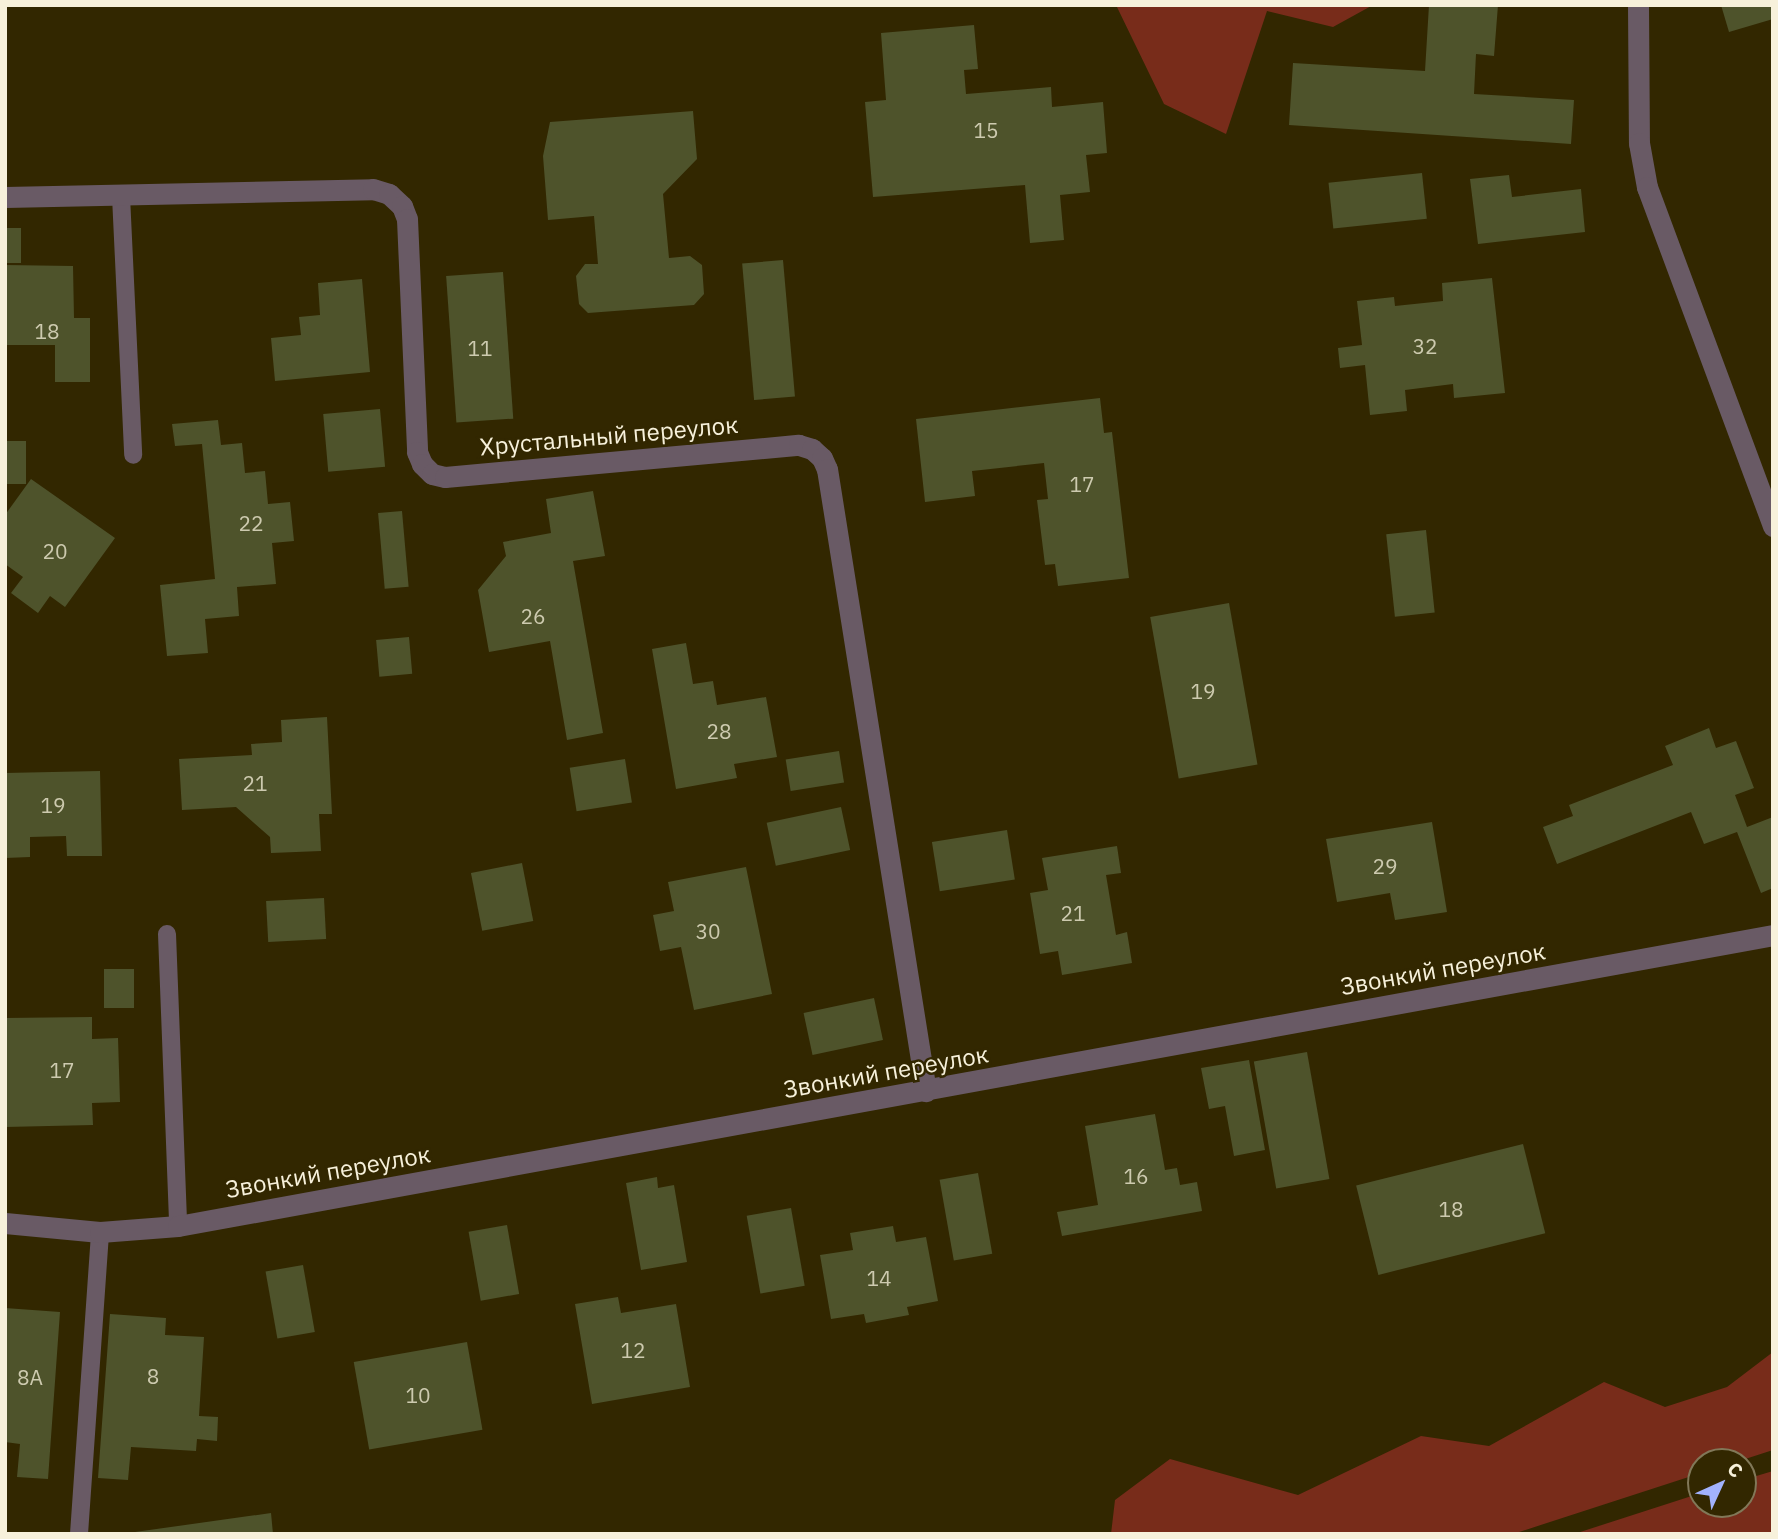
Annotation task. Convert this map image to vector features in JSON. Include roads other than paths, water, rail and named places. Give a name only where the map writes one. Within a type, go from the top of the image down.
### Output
[{"type":"street","points":[[1638,5],[1639,143],[1647,187],[1773,526]]},
{"type":"street","name":"Хрустальный переулок","points":[[5,197],[373,189],[389,194],[402,206],[407,219],[417,452],[422,464],[432,474],[445,477],[799,445],[811,449],[821,458],[829,482],[926,1091]]},
{"type":"street","name":"Звонкий переулок","points":[[5,1223],[100,1232],[178,1226],[1773,935]]},
{"type":"lane","points":[[121,196],[133,454]]},
{"type":"lane","points":[[167,934],[178,1226]]},
{"type":"lane","points":[[79,1534],[100,1232]]}]
